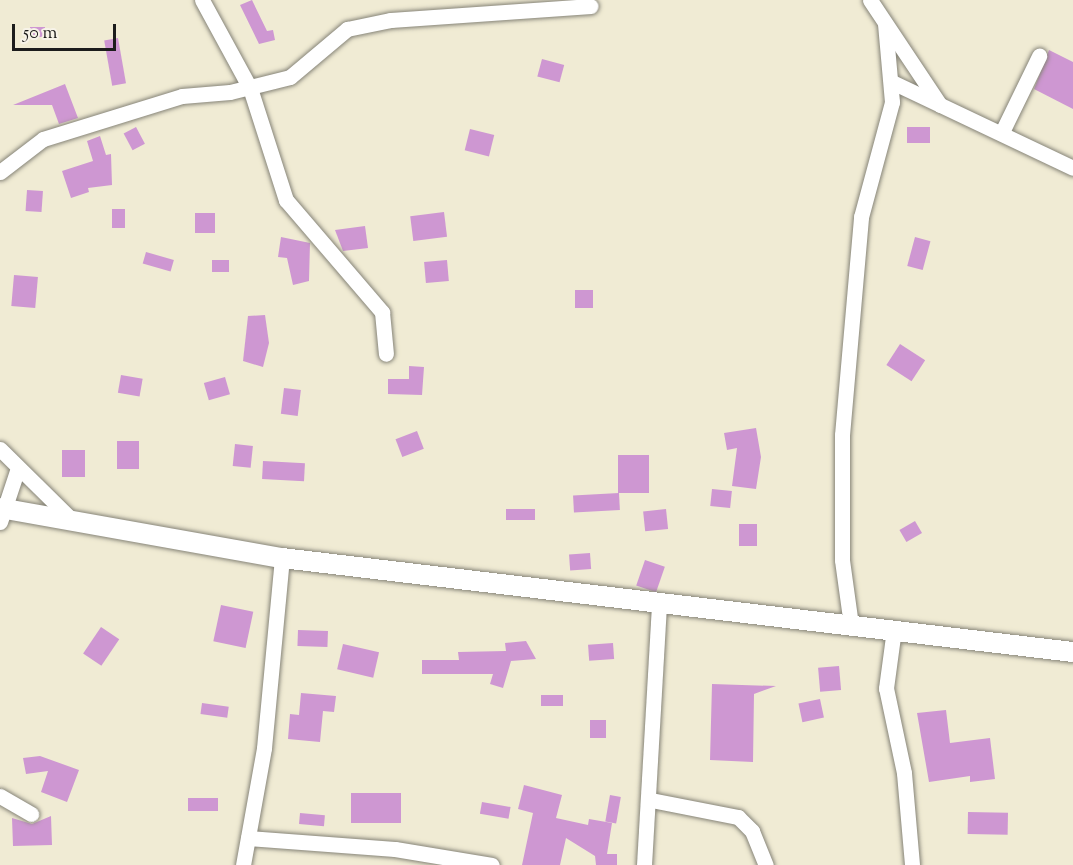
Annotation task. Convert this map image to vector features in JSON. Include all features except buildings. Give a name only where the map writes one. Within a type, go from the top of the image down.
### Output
[{"type":"street","points":[[202,0],[250,88],[286,200],[382,312],[386,354]]},
{"type":"street","points":[[870,0],[941,106]]},
{"type":"street","points":[[0,170],[43,139],[182,96],[250,88],[290,77],[339,33],[362,25],[591,6]]},
{"type":"street","points":[[850,625],[841,519],[847,353],[861,217],[887,129],[892,82],[885,23]]},
{"type":"street","points":[[1002,132],[1039,56]]},
{"type":"street","points":[[892,82],[1002,132],[1073,168]]},
{"type":"street","points":[[0,449],[71,519]]},
{"type":"street","points":[[18,468],[1,512],[71,519],[282,558],[850,625],[894,628],[1073,652]]},
{"type":"street","points":[[243,865],[270,694],[282,558]]},
{"type":"street","points":[[644,865],[651,800],[658,603]]},
{"type":"street","points":[[894,628],[886,688],[904,773],[912,865]]},
{"type":"street","points":[[0,796],[31,814]]},
{"type":"street","points":[[651,800],[738,817],[752,831],[766,865]]},
{"type":"street","points":[[248,838],[492,865]]}]
